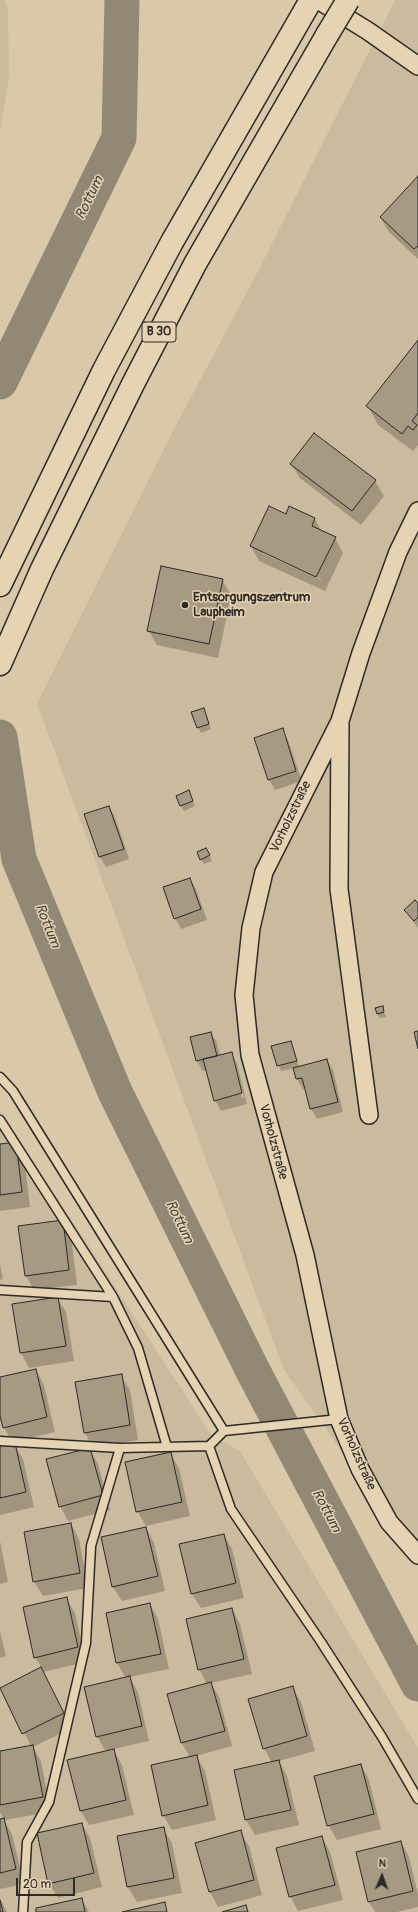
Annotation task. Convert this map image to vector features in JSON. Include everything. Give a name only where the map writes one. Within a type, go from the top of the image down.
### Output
[{"type":"highway","name":"B 30","points":[[0,585],[104,370],[172,242],[311,0]]},
{"type":"highway","name":"B 30","points":[[0,664],[42,569],[133,384],[191,271],[348,0]]},
{"type":"street","points":[[318,0],[368,31],[418,66]]},
{"type":"street","name":"Vorholzstraße","points":[[418,511],[398,552],[361,653],[340,721],[264,872],[251,928],[244,995],[250,1055],[305,1255],[338,1419],[360,1469],[389,1522],[418,1555]]},
{"type":"street","name":"Vorholzstraße","points":[[340,721],[339,889],[369,1115]]},
{"type":"lane","points":[[0,1077],[13,1090],[224,1431]]},
{"type":"lane","points":[[0,1120],[113,1297],[138,1348],[168,1447]]},
{"type":"lane","points":[[0,1136],[10,1136]]},
{"type":"lane","points":[[0,1290],[113,1297]]},
{"type":"lane","points":[[0,1441],[120,1448],[209,1446],[224,1431],[338,1419]]},
{"type":"lane","points":[[209,1446],[231,1509],[321,1642],[382,1737],[418,1798]]},
{"type":"lane","points":[[23,1912],[27,1842],[49,1802],[86,1643],[91,1546],[120,1448]]},
{"type":"shaded area","points":[[0,0],[5,0],[8,12],[9,77],[0,131]]},
{"type":"shaded area","points":[[395,0],[418,0],[418,1559],[284,1370],[37,704],[174,429],[255,277]]},
{"type":"shaded area","points":[[0,1110],[212,1436],[240,1451],[418,1748],[418,1912],[0,1912]]},
{"type":"building","points":[[418,176],[418,246],[414,249],[380,217]]},
{"type":"building","points":[[418,340],[418,413],[412,421],[417,425],[413,430],[408,426],[402,434],[366,406]]},
{"type":"building","points":[[314,433],[376,480],[352,511],[290,464]]},
{"type":"building","points":[[269,506],[286,514],[289,506],[315,518],[312,526],[336,537],[316,577],[250,546]]},
{"type":"building","name":"Entsorgungszentrum Laupheim","points":[[161,566],[223,579],[209,644],[147,631]]},
{"type":"building","points":[[204,708],[209,724],[197,728],[191,712]]},
{"type":"building","points":[[283,728],[296,771],[268,780],[254,738]]},
{"type":"building","points":[[189,790],[193,801],[180,806],[176,796]]},
{"type":"building","points":[[109,806],[124,849],[99,857],[84,814]]},
{"type":"building","points":[[206,848],[210,855],[200,860],[197,852]]},
{"type":"building","points":[[190,878],[201,909],[174,919],[163,887]]},
{"type":"building","points":[[415,900],[418,903],[418,917],[414,921],[404,910]]},
{"type":"building","points":[[383,1006],[384,1012],[377,1014],[375,1008]]},
{"type":"building","points":[[418,1031],[418,1049],[414,1032]]},
{"type":"building","points":[[211,1032],[217,1056],[196,1061],[190,1037]]},
{"type":"building","points":[[291,1041],[297,1061],[277,1066],[271,1046]]},
{"type":"building","points":[[232,1052],[242,1093],[214,1101],[203,1059]]},
{"type":"building","points":[[327,1059],[338,1102],[310,1109],[302,1078],[296,1079],[293,1068]]},
{"type":"building","points":[[16,1142],[22,1192],[0,1195],[0,1144]]},
{"type":"building","points":[[63,1220],[69,1270],[25,1276],[18,1226]]},
{"type":"building","points":[[58,1297],[66,1346],[20,1353],[12,1304]]},
{"type":"building","points":[[36,1369],[47,1417],[3,1428],[0,1416],[0,1377]]},
{"type":"building","points":[[122,1374],[130,1425],[84,1433],[75,1382]]},
{"type":"building","points":[[15,1443],[26,1492],[0,1498],[0,1446]]},
{"type":"building","points":[[90,1448],[103,1495],[59,1507],[46,1459]]},
{"type":"building","points":[[171,1452],[182,1502],[136,1512],[125,1462]]},
{"type":"building","points":[[71,1523],[80,1573],[33,1582],[24,1532]]},
{"type":"building","points":[[146,1527],[158,1576],[112,1587],[101,1537]]},
{"type":"building","points":[[224,1534],[236,1583],[191,1594],[179,1544]]},
{"type":"building","points":[[67,1597],[78,1647],[34,1658],[23,1607]]},
{"type":"building","points":[[150,1603],[161,1654],[116,1663],[106,1613]]},
{"type":"building","points":[[232,1608],[244,1659],[198,1670],[186,1619]]},
{"type":"building","points":[[41,1667],[64,1713],[22,1734],[0,1688]]},
{"type":"building","points":[[130,1676],[142,1726],[96,1737],[84,1687]]},
{"type":"building","points":[[211,1682],[225,1731],[181,1743],[167,1694]]},
{"type":"building","points":[[293,1686],[307,1736],[263,1749],[248,1699]]},
{"type":"building","points":[[33,1745],[43,1797],[0,1805],[0,1751]]},
{"type":"building","points":[[114,1749],[126,1800],[80,1811],[67,1760]]},
{"type":"building","points":[[197,1755],[208,1805],[162,1816],[151,1765]]},
{"type":"building","points":[[279,1760],[291,1810],[245,1820],[234,1770]]},
{"type":"building","points":[[361,1764],[374,1814],[327,1826],[314,1776]]},
{"type":"building","points":[[4,1818],[16,1869],[0,1873],[0,1819]]},
{"type":"building","points":[[82,1823],[94,1873],[48,1884],[37,1833]]},
{"type":"building","points":[[164,1827],[174,1878],[127,1887],[117,1836]]},
{"type":"building","points":[[241,1830],[254,1880],[209,1892],[195,1843]]},
{"type":"building","points":[[322,1836],[335,1885],[289,1897],[276,1848]]},
{"type":"building","points":[[401,1841],[413,1891],[368,1902],[356,1852]]},
{"type":"building","points":[[82,1898],[85,1912],[36,1912],[36,1908]]},
{"type":"building","points":[[0,1900],[3,1912],[0,1912]]},
{"type":"building","points":[[165,1902],[167,1912],[122,1912]]},
{"type":"building","points":[[246,1905],[248,1912],[222,1912]]},
{"type":"waterway","name":"Rottum","points":[[0,382],[119,138],[122,0]]},
{"type":"waterway","name":"Rottum","points":[[0,737],[19,859],[115,1092],[253,1371],[418,1684]]},
{"type":"place","name":"Entsorgungszentrum Laupheim","points":[[185,605]]}]
